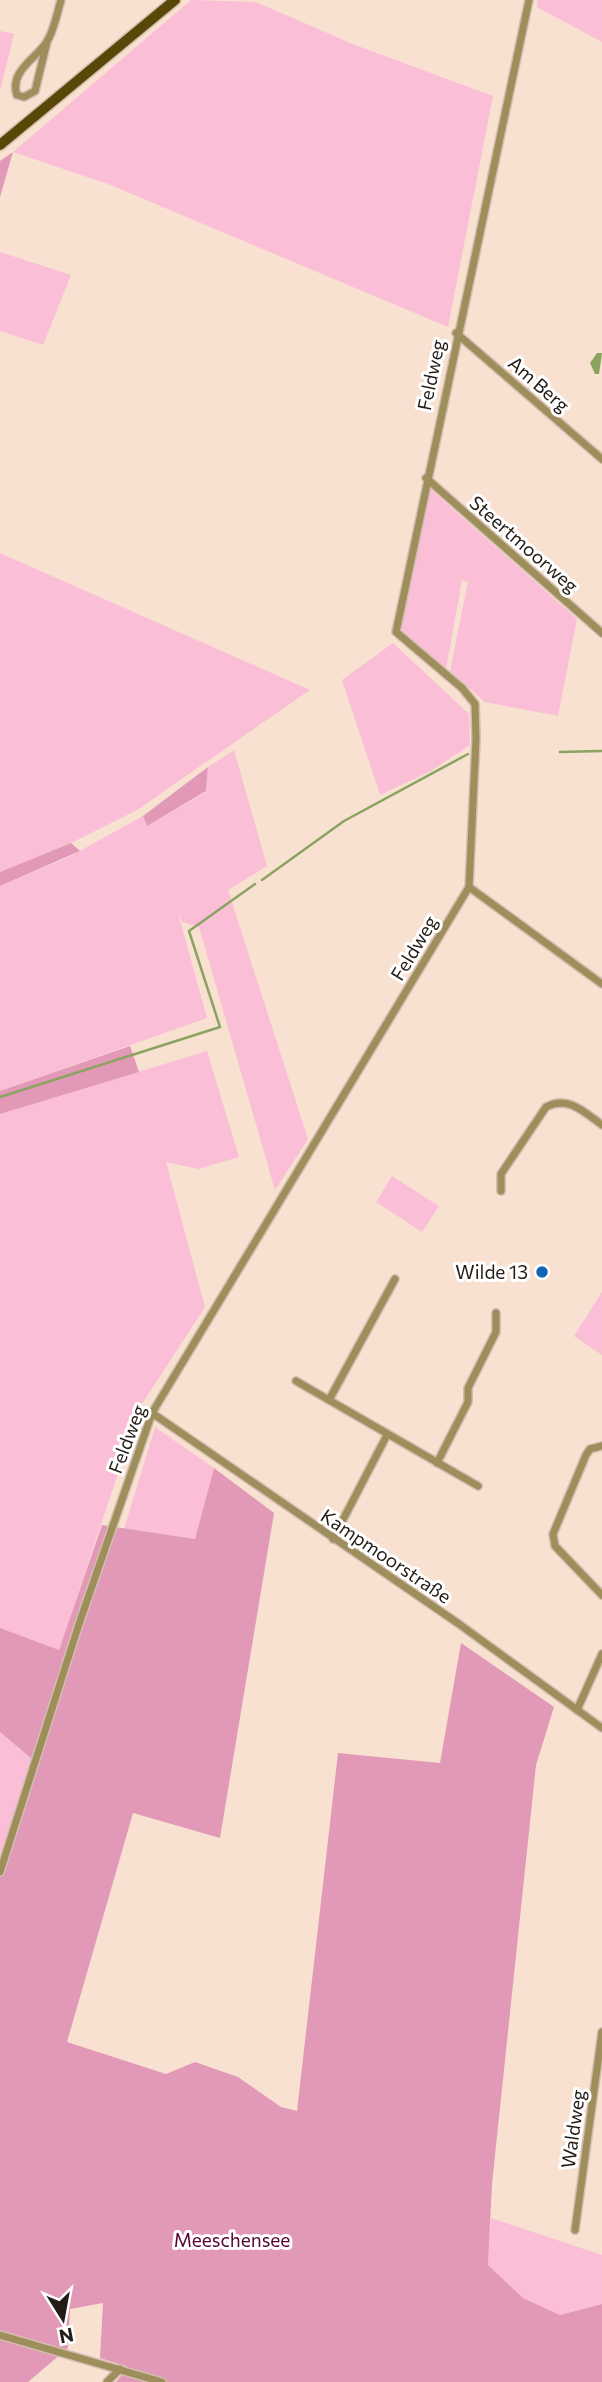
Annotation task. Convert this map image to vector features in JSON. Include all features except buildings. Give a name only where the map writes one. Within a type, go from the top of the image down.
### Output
[{"type":"main road","points":[[0,145],[175,0]]},
{"type":"street","points":[[47,42],[20,74],[15,85],[17,95],[24,97],[35,91],[61,0]]},
{"type":"street","name":"Feldweg","points":[[0,1872],[83,1611],[152,1413],[469,887],[477,740],[475,704],[462,688],[396,632],[456,333],[487,201],[528,0]]},
{"type":"street","name":"Am Berg","points":[[456,333],[602,459]]},
{"type":"street","name":"Steertmoorweg","points":[[426,478],[602,633]]},
{"type":"street","points":[[469,887],[602,984]]},
{"type":"street","points":[[501,1191],[501,1174],[546,1107],[554,1102],[574,1105],[602,1125]]},
{"type":"street","points":[[329,1400],[395,1279]]},
{"type":"street","points":[[436,1463],[468,1402],[468,1388],[496,1332],[496,1313]]},
{"type":"street","points":[[296,1381],[478,1486]]},
{"type":"street","name":"Kampmoorstraße","points":[[152,1413],[602,1728]]},
{"type":"street","points":[[333,1539],[387,1435]]},
{"type":"street","points":[[602,1446],[590,1449],[586,1455],[554,1534],[555,1546],[602,1595]]},
{"type":"street","points":[[577,1710],[602,1654]]},
{"type":"street","name":"Waldweg","points":[[575,2230],[602,2032]]},
{"type":"street","points":[[0,2335],[162,2382]]},
{"type":"street","points":[[107,2382],[120,2369]]},
{"type":"shaded area","points":[[191,0],[256,2],[355,45],[493,96],[448,327],[108,184],[13,152]]},
{"type":"shaded area","points":[[538,0],[602,0],[602,42],[537,7]]},
{"type":"shaded area","points":[[0,31],[14,34],[0,91]]},
{"type":"shaded area","points":[[0,252],[71,275],[43,345],[0,331]]},
{"type":"shaded area","points":[[597,353],[602,353],[599,374],[595,374],[590,363]]},
{"type":"shaded area","points":[[429,488],[577,619],[558,716],[485,702],[450,671],[468,582],[462,580],[446,669],[401,631]]},
{"type":"shaded area","points":[[0,553],[310,690],[137,810],[71,843],[0,872]]},
{"type":"shaded area","points":[[393,643],[469,714],[470,745],[431,771],[380,795],[342,680]]},
{"type":"shaded area","points":[[234,750],[267,866],[228,890],[308,1139],[275,1190],[199,927],[182,922],[177,909],[207,1018],[0,1091],[0,886],[69,857],[143,816],[147,826],[206,792],[208,767]]},
{"type":"shaded area","points":[[207,1051],[239,1157],[198,1169],[166,1162],[205,1307],[140,1407],[59,1651],[0,1628],[0,1114]]},
{"type":"shaded area","points":[[392,1176],[439,1206],[422,1232],[376,1202]]},
{"type":"shaded area","points":[[602,1292],[602,1355],[574,1336]]},
{"type":"shaded area","points":[[155,1427],[214,1468],[195,1539],[124,1529]]},
{"type":"shaded area","points":[[0,1732],[32,1759],[0,1857]]},
{"type":"shaded area","points":[[491,2218],[602,2255],[602,2304],[560,2315],[523,2298],[488,2265]]},
{"type":"green space","points":[[13,152],[0,197],[0,161]]},
{"type":"green space","points":[[208,767],[206,791],[147,826],[143,816]]},
{"type":"green space","points":[[71,843],[80,851],[0,886],[0,872]]},
{"type":"green space","points":[[130,1046],[139,1072],[0,1114],[0,1091]]},
{"type":"green space","name":"Meeschensee","points":[[214,1468],[274,1513],[220,1838],[133,1813],[67,2042],[166,2074],[195,2062],[238,2077],[281,2107],[297,2111],[338,1753],[440,1763],[461,1643],[554,1707],[536,1765],[492,2184],[488,2265],[523,2298],[560,2315],[602,2304],[602,2382],[116,2382],[128,2367],[100,2358],[103,2303],[70,2309],[68,2348],[28,2382],[0,2382],[0,1858],[32,1759],[0,1732],[0,1628],[59,1650],[102,1525],[195,1539]]},
{"type":"waterway","points":[[560,752],[602,751]]},
{"type":"waterway","points":[[262,880],[344,821],[468,754]]},
{"type":"waterway","points":[[0,1097],[220,1027],[189,931],[255,884]]},
{"type":"place","name":"Wilde 13","points":[[542,1272]]}]
